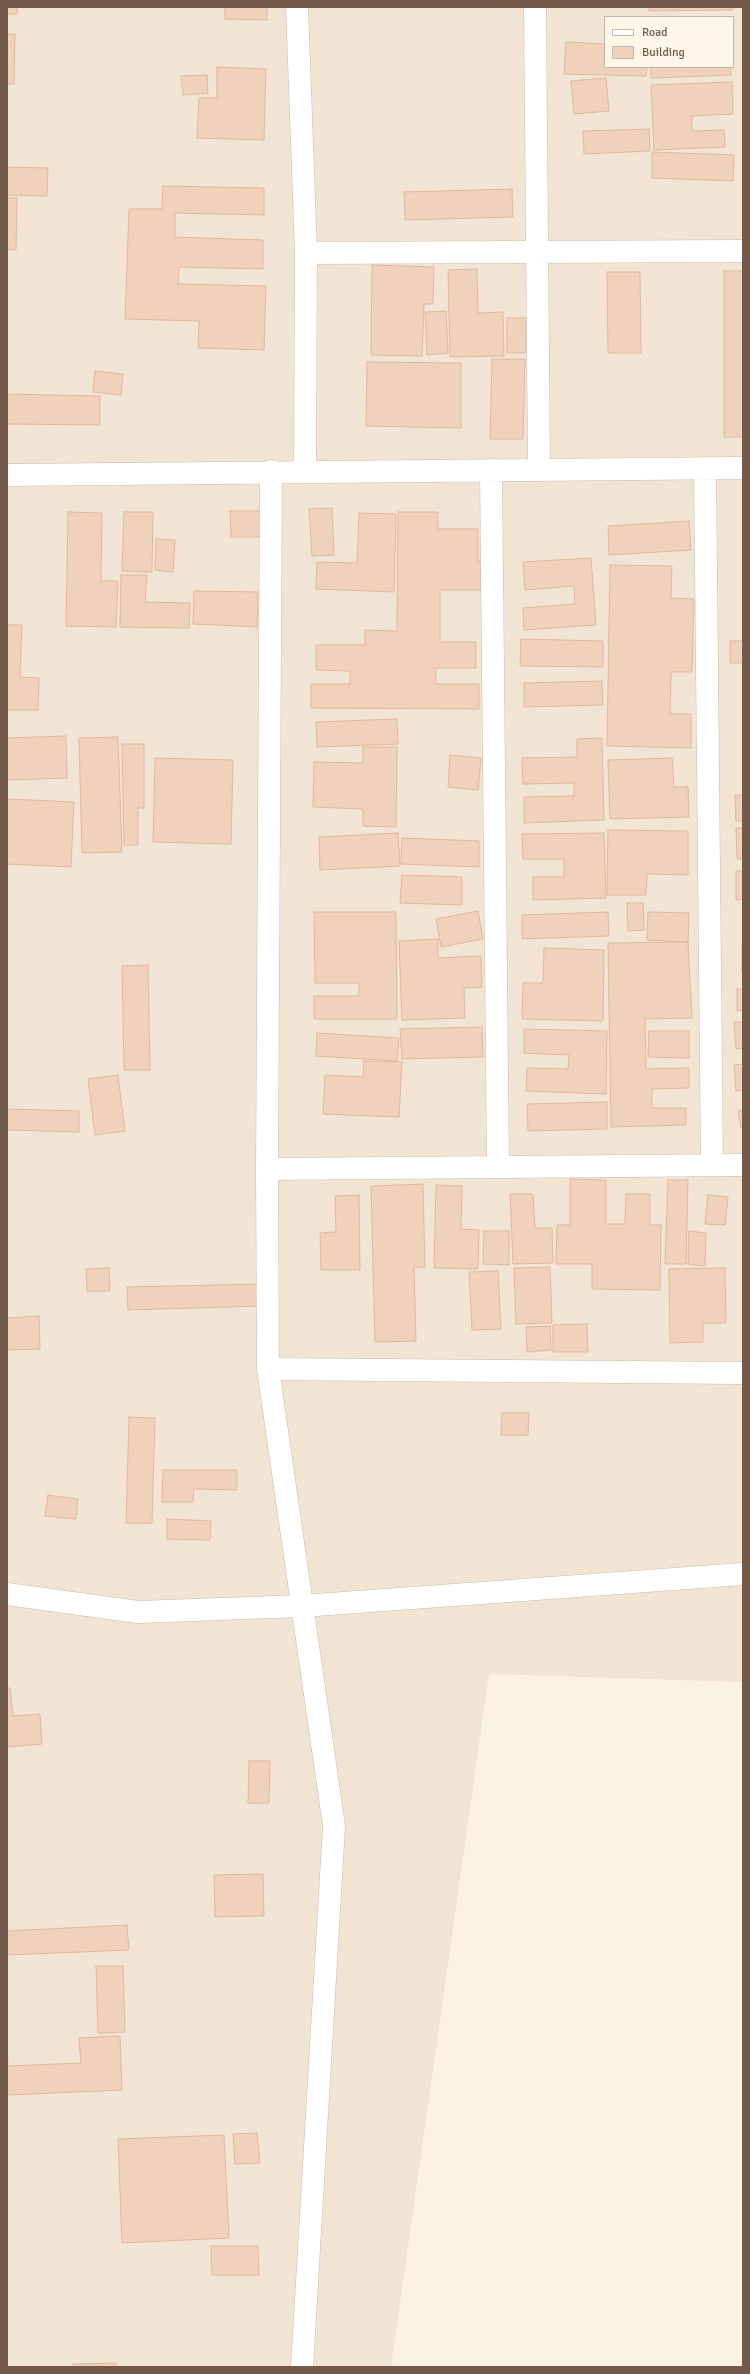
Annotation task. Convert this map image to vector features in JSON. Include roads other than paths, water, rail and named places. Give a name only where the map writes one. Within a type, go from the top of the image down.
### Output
[{"type":"street","points":[[297,7],[306,253],[305,471]]},
{"type":"street","points":[[534,7],[539,470]]},
{"type":"street","points":[[306,253],[743,252]]},
{"type":"street","points":[[7,475],[271,471],[743,468]]},
{"type":"street","points":[[705,469],[712,1165]]},
{"type":"street","points":[[491,470],[498,1167]]},
{"type":"street","points":[[271,471],[267,1169],[268,1369],[334,1826],[302,2367]]},
{"type":"street","points":[[267,1169],[743,1165]]},
{"type":"street","points":[[268,1369],[743,1373]]},
{"type":"street","points":[[7,1594],[138,1612],[302,1606],[743,1574]]}]
